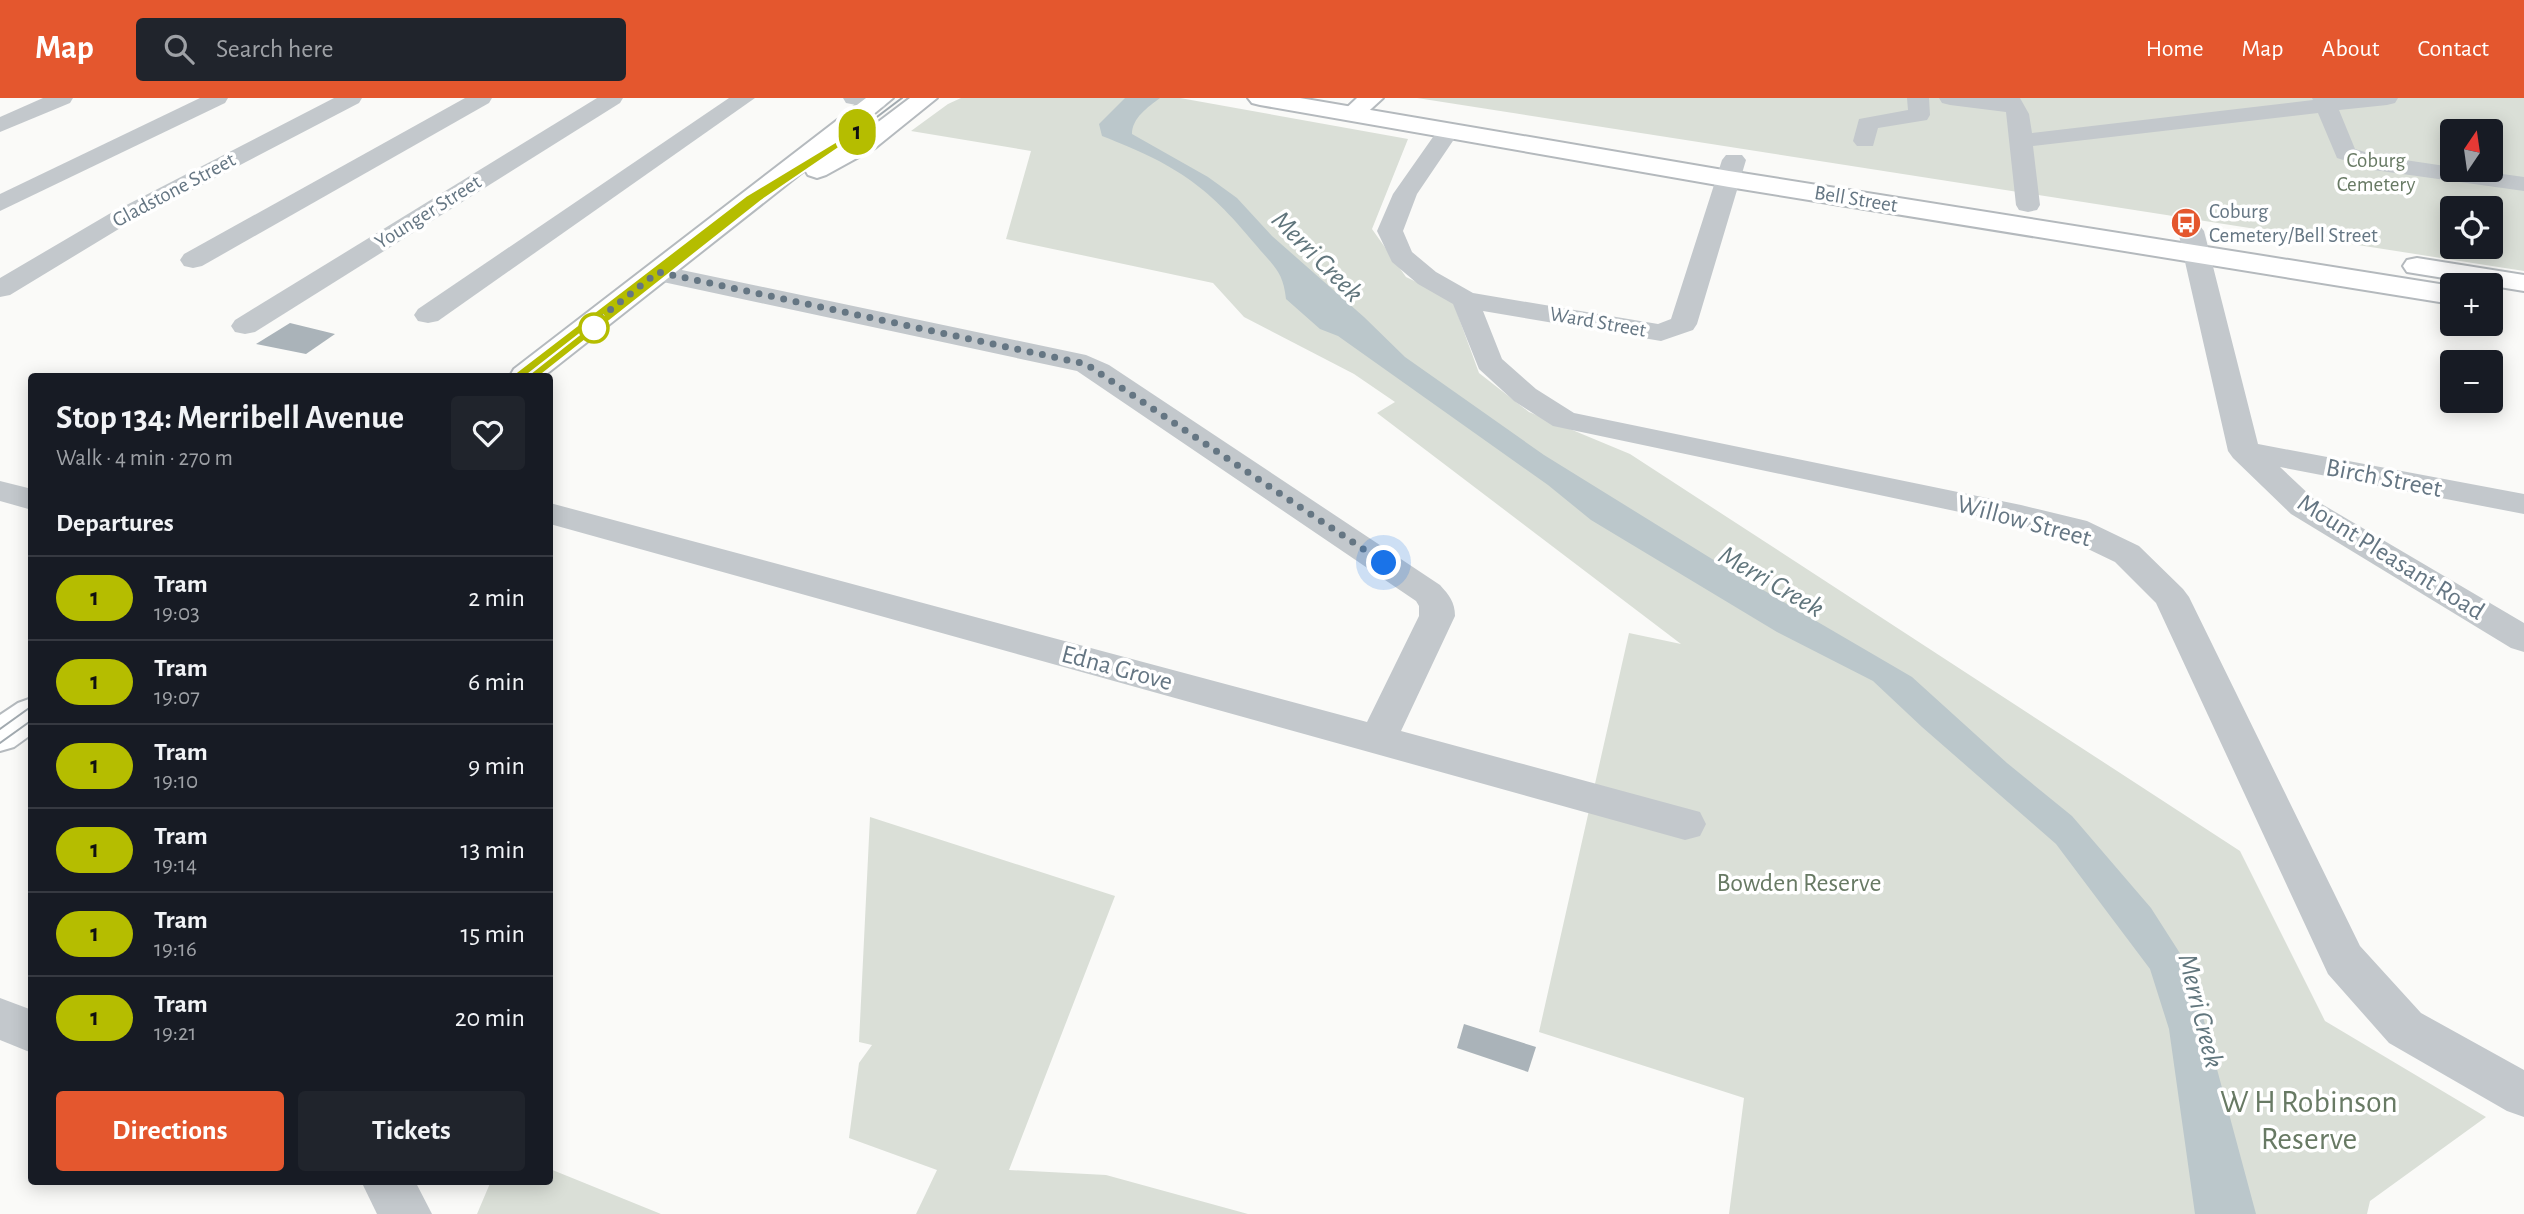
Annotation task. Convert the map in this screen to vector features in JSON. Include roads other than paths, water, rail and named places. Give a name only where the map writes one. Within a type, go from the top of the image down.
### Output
[{"type":"main road","points":[[748,203],[853,152],[918,104],[942,98]]},
{"type":"main road","name":"Bell Street","points":[[1260,98],[1359,103],[1732,169],[2192,242],[2524,283]]},
{"type":"main road","points":[[529,373],[748,203],[870,99]]},
{"type":"main road","name":"Bell Street","points":[[1359,103],[1448,132],[2028,205],[2192,242],[2440,293]]},
{"type":"main road","points":[[2503,303],[2524,307]]},
{"type":"main road","points":[[0,736],[28,716]]},
{"type":"street","points":[[0,125],[62,98]]},
{"type":"street","points":[[0,204],[217,98]]},
{"type":"street","name":"Gladstone Street","points":[[0,289],[108,225],[351,98]]},
{"type":"street","points":[[193,260],[481,98]]},
{"type":"street","name":"Younger Street","points":[[245,326],[612,98]]},
{"type":"street","points":[[428,316],[744,98]]},
{"type":"street","points":[[1865,141],[1870,122],[1919,115],[1918,98]]},
{"type":"street","points":[[1950,98],[2012,103],[2028,205]]},
{"type":"street","points":[[2020,141],[2325,101],[2387,98]]},
{"type":"street","points":[[2325,101],[2343,149],[2351,156],[2374,163],[2524,184]]},
{"type":"street","points":[[1448,132],[1405,194],[1390,231],[1401,256],[1427,278],[1465,300]]},
{"type":"street","name":"Ward Street","points":[[1465,300],[1661,333],[1683,324],[1732,169]]},
{"type":"street","points":[[2192,242],[2244,451]]},
{"type":"street","points":[[658,272],[1086,364],[1099,372],[1428,593],[1437,604],[1437,616],[1378,739]]},
{"type":"street","name":"Willow Street","points":[[1465,300],[1489,363],[1525,396],[1564,420],[2021,515],[2075,529],[2127,554],[2171,597],[2344,960],[2405,1028],[2524,1095]]},
{"type":"street","name":"Birch Street","points":[[2244,451],[2524,504]]},
{"type":"street","name":"Mount Pleasant Road","points":[[2244,451],[2303,507],[2524,639]]},
{"type":"street","points":[[0,491],[28,499]]},
{"type":"street","name":"Edna Grove","points":[[553,514],[1685,824]]},
{"type":"street","points":[[0,1019],[28,1030]]},
{"type":"street","points":[[388,1185],[406,1214]]},
{"type":"water","name":"Merri Creek","points":[[1125,98],[1160,98],[1138,118],[1132,134],[1208,177],[1237,198],[1272,236],[1405,357],[1544,455],[1746,580],[1912,677],[2007,763],[2072,816],[2151,908],[2190,969],[2256,1214],[2195,1214],[2169,1029],[2150,969],[2056,844],[1873,681],[1777,632],[1591,520],[1548,485],[1338,336],[1320,329],[1286,299],[1276,269],[1221,206],[1169,167],[1102,136],[1099,124]]},
{"type":"tram line","points":[[536,373],[758,199],[828,154],[902,98]]},
{"type":"tram line","name":"1","points":[[522,373],[749,198],[799,165],[862,129],[758,199],[536,373]]},
{"type":"tram line","points":[[522,373],[538,361]]},
{"type":"tram line","points":[[0,729],[28,709]]},
{"type":"tram line","points":[[0,743],[28,723]]},
{"type":"place","name":"Coburg Cemetery/Bell Street","points":[[2186,223]]},
{"type":"park label","name":"Coburg Cemetery","points":[[2376,172]]},
{"type":"park label","name":"Bowden Reserve","points":[[1799,883]]},
{"type":"park label","name":"W H Robinson Reserve","points":[[2309,1120]]}]
